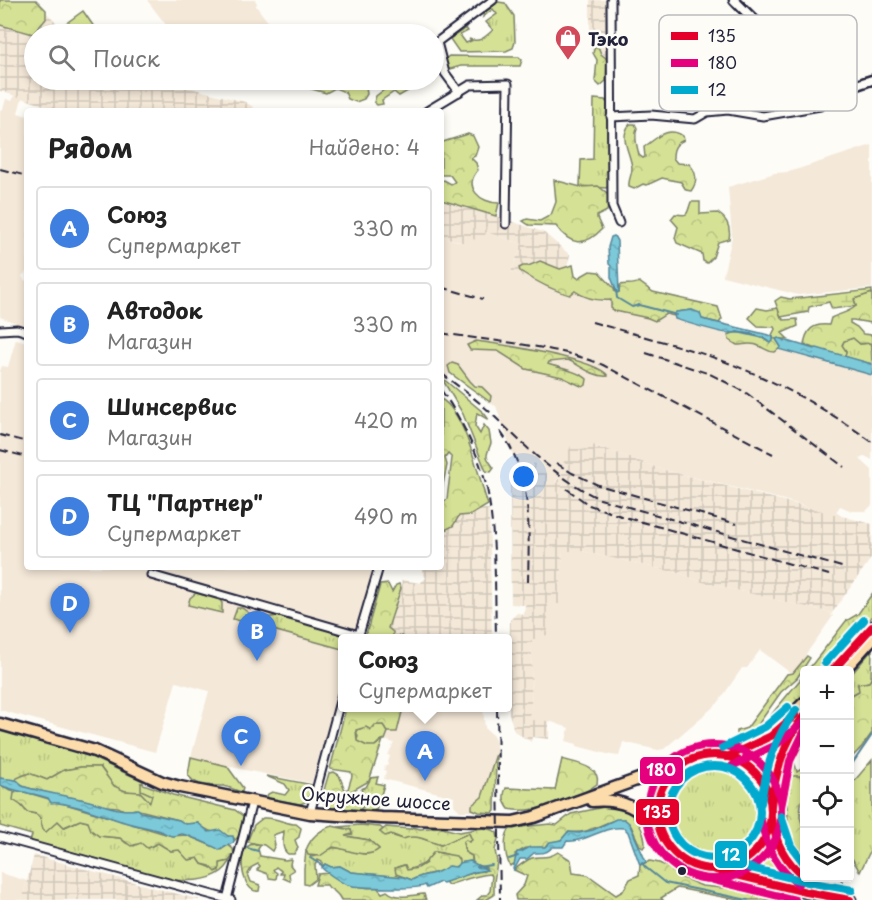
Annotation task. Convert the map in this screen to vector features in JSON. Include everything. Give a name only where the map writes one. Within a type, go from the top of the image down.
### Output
[{"type":"main road","points":[[837,666],[872,627]]},
{"type":"main road","points":[[848,666],[872,639]]},
{"type":"main road","points":[[727,757],[771,736],[800,707]]},
{"type":"main road","points":[[713,869],[732,866],[749,857],[765,837],[771,813],[777,762],[789,736],[801,720]]},
{"type":"main road","name":"Окружное шоссе","points":[[0,724],[95,751],[162,782],[310,813],[381,818],[513,822],[534,818],[688,762]]},
{"type":"main road","points":[[660,831],[657,814],[662,791],[671,776],[688,762],[710,756],[727,757],[744,764],[759,778],[769,796],[774,835],[784,855],[800,873]]},
{"type":"main road","points":[[580,801],[624,802],[638,809],[648,817],[680,858],[694,866],[840,898]]},
{"type":"main road","points":[[813,882],[840,898]]},
{"type":"street","points":[[444,37],[493,0]]},
{"type":"street","points":[[611,0],[612,206],[619,223]]},
{"type":"street","points":[[734,0],[750,15]]},
{"type":"street","points":[[444,69],[459,92]]},
{"type":"street","points":[[857,84],[872,80]]},
{"type":"street","points":[[432,108],[470,85],[508,84],[506,224]]},
{"type":"street","points":[[611,117],[651,115],[695,119],[707,112],[718,111]]},
{"type":"street","points":[[734,111],[763,116],[792,111]]},
{"type":"street","points":[[0,330],[24,331]]},
{"type":"street","points":[[359,634],[378,570]]},
{"type":"street","points":[[151,575],[348,634]]},
{"type":"street","points":[[310,813],[338,709]]},
{"type":"street","points":[[0,837],[229,899],[252,802]]},
{"type":"shaded area","points":[[147,0],[255,0],[256,6],[269,23],[269,24],[165,24]]},
{"type":"shaded area","points":[[590,0],[608,0],[607,59],[596,45],[593,51],[590,48]]},
{"type":"shaded area","points":[[47,13],[58,24],[41,24],[46,19]]},
{"type":"shaded area","points":[[0,25],[24,31],[24,90],[198,90],[245,102],[253,107],[49,108],[0,91]]},
{"type":"shaded area","points":[[15,95],[22,98],[18,113],[24,115],[24,274],[22,276],[24,280],[24,326],[0,317],[0,111],[6,99],[12,101]]},
{"type":"shaded area","points":[[872,145],[872,288],[798,295],[723,276],[732,237],[728,187],[775,173],[789,172]]},
{"type":"shaded area","points":[[444,201],[543,232],[570,255],[567,267],[534,281],[511,272],[522,244],[486,232],[483,242],[466,237],[464,243],[444,237]]},
{"type":"shaded area","points":[[486,232],[522,244],[511,272],[544,284],[555,291],[570,295],[575,290],[582,296],[602,302],[611,300],[615,311],[655,321],[668,315],[674,316],[678,321],[721,331],[737,345],[756,344],[764,350],[775,352],[779,349],[872,375],[872,460],[865,456],[860,459],[872,470],[872,505],[866,511],[852,511],[840,506],[836,512],[844,518],[784,500],[661,469],[595,445],[563,464],[562,474],[555,482],[534,463],[519,472],[496,406],[487,402],[490,402],[489,394],[470,381],[461,370],[448,369],[450,373],[446,381],[444,379],[444,237],[463,243],[466,237]],"holes":[[[471,342],[503,345],[568,360],[549,361],[548,364],[583,375],[583,387],[562,377],[526,369],[498,351],[470,350]]]},
{"type":"shaded area","points":[[16,339],[24,341],[24,570],[373,570],[354,634],[338,634],[338,689],[312,783],[191,757],[209,691],[176,682],[155,752],[0,710],[0,371],[2,366],[8,367]]},
{"type":"shaded area","points":[[595,445],[661,469],[872,524],[872,557],[832,613],[702,582],[682,574],[581,551],[563,551],[559,604],[548,604],[548,635],[543,639],[532,639],[531,720],[549,721],[549,739],[532,737],[531,742],[514,731],[509,713],[512,712],[510,620],[517,613],[524,614],[525,605],[511,604],[510,482],[514,476],[534,463],[556,482],[562,474],[563,464],[571,446],[582,450]]},
{"type":"shaded area","points":[[481,509],[489,509],[492,634],[392,634],[388,625],[393,617],[402,580],[420,583],[426,578],[423,570],[444,570],[444,530],[451,527],[459,516],[471,515]]},
{"type":"shaded area","points":[[563,551],[581,551],[682,574],[702,582],[832,613],[833,616],[806,654],[807,656],[792,674],[760,650],[747,668],[742,668],[718,703],[664,749],[658,750],[623,742],[619,756],[611,755],[566,741],[569,728],[549,721],[531,721],[532,639],[543,639],[543,636],[548,635],[548,604],[559,603]]},
{"type":"shaded area","points":[[402,712],[483,712],[485,728],[493,735],[496,743],[496,754],[482,797],[472,805],[471,808],[474,811],[460,811],[454,805],[454,797],[384,779],[385,765],[387,766],[390,756],[388,755],[394,743],[385,740],[388,732],[397,731]]},
{"type":"shaded area","points":[[34,855],[155,888],[201,900],[22,900]]},
{"type":"shaded area","points":[[0,873],[27,881],[22,900],[0,900]]},
{"type":"green space","points":[[0,0],[36,0],[46,10],[46,19],[42,24],[24,24],[24,32],[0,25]]},
{"type":"green space","points":[[498,2],[505,3],[514,16],[515,42],[513,48],[506,51],[459,52],[450,39],[466,28],[468,31],[460,35],[466,43],[471,41],[469,39],[479,40],[485,37],[493,30],[486,22],[497,14],[493,9],[483,17],[484,13]]},
{"type":"green space","points":[[83,11],[92,24],[65,24]]},
{"type":"green space","points":[[595,46],[598,46],[601,54],[607,59],[606,81],[600,86],[595,81],[597,60],[593,53]]},
{"type":"green space","points":[[449,56],[519,57],[522,60],[520,66],[461,66],[447,70],[444,60]]},
{"type":"green space","points":[[315,90],[331,90],[326,93]]},
{"type":"green space","points":[[340,90],[366,90],[367,94],[364,99],[356,102],[348,99],[345,92]]},
{"type":"green space","points":[[384,90],[410,90],[399,96],[394,92],[382,100],[383,104],[377,105],[374,102],[376,96]]},
{"type":"green space","points":[[594,99],[605,100],[607,103],[608,186],[606,188],[580,186],[581,160],[593,159]]},
{"type":"green space","points":[[630,124],[635,124],[637,128],[639,155],[643,158],[645,157],[644,147],[662,134],[672,132],[683,136],[684,140],[675,147],[673,158],[677,163],[689,164],[694,170],[696,181],[691,191],[686,190],[681,182],[662,178],[634,189],[629,187],[632,168],[625,135]]},
{"type":"green space","points":[[468,134],[473,136],[478,147],[475,156],[471,158],[478,170],[472,182],[473,188],[480,197],[499,203],[496,216],[444,201],[444,180],[451,184],[455,182],[450,175],[444,175],[444,142]]},
{"type":"green space","points":[[554,180],[581,187],[598,186],[607,193],[609,202],[607,211],[597,216],[602,229],[589,239],[577,242],[567,237],[556,226],[529,225],[523,221],[527,219],[540,221],[551,215],[556,202]]},
{"type":"green space","points":[[691,202],[700,202],[700,214],[718,213],[721,215],[729,228],[729,239],[718,242],[713,257],[707,263],[703,261],[702,254],[677,243],[675,238],[678,227],[671,219],[675,214],[687,214]]},
{"type":"green space","points":[[540,261],[560,269],[573,265],[575,276],[578,278],[590,271],[599,272],[615,292],[619,292],[620,285],[639,282],[653,292],[718,307],[722,319],[719,323],[702,319],[692,310],[677,312],[674,316],[666,314],[655,321],[615,311],[611,308],[611,300],[593,299],[575,291],[570,295],[563,293],[520,271],[519,268],[523,266]]},
{"type":"green space","points":[[872,290],[872,293],[854,299],[856,306],[832,309],[829,302],[809,307],[808,312],[781,317],[775,301],[781,297],[790,299]]},
{"type":"green space","points":[[872,293],[872,323],[850,320],[850,323],[863,334],[872,335],[872,350],[870,343],[860,344],[853,338],[844,341],[842,345],[846,351],[845,357],[804,345],[806,335],[811,329],[819,325],[829,325],[831,318],[856,306],[854,299]]},
{"type":"green space","points":[[757,308],[767,310],[778,308],[784,320],[797,319],[798,326],[782,333],[788,339],[776,339],[781,347],[775,352],[754,344],[737,345],[729,340],[728,335],[738,332],[754,335],[768,342],[774,339],[772,335],[774,327],[758,326],[749,318]]},
{"type":"green space","points":[[853,338],[860,344],[871,343],[872,364],[845,357],[846,351],[842,346],[844,341]]},
{"type":"green space","points":[[476,341],[568,358],[600,370],[608,376],[592,373],[568,360],[549,362],[548,364],[583,376],[587,379],[583,387],[562,377],[526,369],[498,351],[470,350],[467,345]]},
{"type":"green space","points":[[452,363],[458,365],[475,386],[482,387],[491,396],[490,402],[450,373],[448,366]]},
{"type":"green space","points":[[444,380],[484,413],[489,420],[477,413],[475,426],[480,434],[484,425],[489,431],[491,443],[487,456],[494,468],[491,472],[486,471],[463,414]]},
{"type":"green space","points":[[444,402],[458,418],[464,432],[488,505],[471,515],[459,516],[453,526],[444,530],[444,502],[447,499],[452,458],[448,454],[445,458],[447,465],[444,480]]},
{"type":"green space","points":[[388,584],[392,592],[396,585],[399,584],[401,588],[388,628],[393,634],[366,634],[380,585]]},
{"type":"green space","points":[[196,593],[220,600],[222,613],[188,605],[190,598]]},
{"type":"green space","points":[[872,594],[872,617],[829,666],[811,666],[846,621],[858,614]]},
{"type":"green space","points":[[237,608],[242,608],[257,619],[279,616],[341,634],[338,634],[338,648],[233,619]]},
{"type":"green space","points":[[872,650],[871,680],[858,684],[859,691],[854,694],[854,671]]},
{"type":"green space","points":[[807,656],[810,658],[805,666],[800,666],[797,678],[781,692],[750,736],[740,740],[737,731],[747,728],[787,674],[793,673]]},
{"type":"green space","points":[[872,677],[872,733],[854,755],[854,694],[859,691],[858,684],[869,682]]},
{"type":"green space","points":[[800,680],[800,699],[784,717],[770,726],[768,722],[771,715]]},
{"type":"green space","points":[[345,712],[402,712],[397,732],[388,732],[383,725],[375,725],[371,730],[366,727],[356,730],[357,741],[367,746],[375,746],[383,740],[369,781],[348,793],[354,799],[363,802],[363,807],[358,811],[348,810],[339,805],[332,810],[324,804],[324,789],[329,773],[334,772],[339,775],[345,790],[348,789],[352,776],[351,772],[330,769]]},
{"type":"green space","points":[[375,725],[383,725],[388,732],[385,740],[381,740],[374,747],[356,741],[358,737],[356,730],[366,727],[374,728]]},
{"type":"green space","points":[[0,730],[82,753],[143,781],[141,783],[152,795],[152,800],[148,801],[140,792],[115,787],[100,767],[64,770],[47,780],[30,774],[26,774],[15,782],[0,778]]},
{"type":"green space","points":[[800,735],[800,749],[794,760],[797,772],[800,770],[800,779],[797,776],[794,777],[787,795],[790,836],[797,855],[782,826],[780,809],[783,774]]},
{"type":"green space","points":[[496,754],[495,811],[493,813],[479,812],[472,809],[472,805],[482,797]]},
{"type":"green space","points":[[191,757],[227,766],[243,788],[242,792],[195,782],[188,775]]},
{"type":"green space","points":[[562,759],[591,769],[597,778],[597,784],[579,795],[555,804],[530,810],[509,809],[504,799],[506,788],[555,790]]},
{"type":"green space","points":[[872,760],[872,847],[860,872],[854,862],[854,781]]},
{"type":"green space","points":[[714,765],[732,768],[748,779],[759,795],[762,813],[759,831],[748,847],[732,858],[714,861],[696,858],[680,847],[669,831],[666,813],[669,795],[680,779],[696,768]]},
{"type":"green space","points":[[100,767],[114,786],[125,791],[140,792],[150,802],[152,795],[141,790],[141,783],[173,795],[235,810],[243,816],[240,835],[234,841],[234,838],[211,831],[198,823],[185,824],[179,820],[135,809],[126,811],[118,807],[55,795],[15,782],[17,778],[29,773],[47,780],[64,770]]},
{"type":"green space","points":[[266,776],[313,785],[310,800],[300,804],[269,799],[267,796],[272,792],[285,795],[289,790],[285,784]]},
{"type":"green space","points":[[788,776],[800,776],[800,858],[791,837],[787,806],[788,789],[785,782]]},
{"type":"green space","points":[[378,777],[376,783],[384,785],[376,810],[360,811],[365,798],[361,789],[366,787],[371,778]]},
{"type":"green space","points":[[0,785],[16,792],[14,793],[20,804],[27,812],[36,814],[40,818],[45,831],[58,821],[65,827],[80,820],[88,822],[99,836],[120,838],[134,846],[141,842],[150,847],[158,843],[171,851],[179,850],[190,860],[198,858],[202,864],[219,871],[220,863],[229,861],[232,857],[223,871],[216,875],[200,880],[174,880],[30,842],[32,835],[0,826]]},
{"type":"green space","points":[[22,791],[172,836],[186,835],[221,850],[228,845],[233,849],[234,854],[229,861],[220,863],[220,868],[216,872],[210,866],[202,864],[198,858],[188,860],[179,850],[171,851],[158,843],[147,848],[141,843],[131,846],[120,838],[99,836],[91,830],[88,822],[80,820],[64,827],[58,821],[46,832],[36,814],[27,812],[13,800],[14,793]]},
{"type":"green space","points":[[604,807],[623,810],[632,816],[644,835],[643,848],[631,826],[624,819],[610,821],[585,831],[568,832],[561,840],[547,844],[545,847],[526,848],[515,854],[516,863],[510,866],[505,846],[506,836],[511,828],[557,825],[571,814]]},
{"type":"green space","points":[[263,818],[296,824],[301,828],[299,837],[295,840],[298,848],[294,854],[288,854],[284,849],[284,831],[273,835],[275,845],[272,851],[264,845],[247,842],[254,825]]},
{"type":"green space","points":[[360,825],[380,827],[383,829],[380,832],[403,839],[409,836],[418,837],[441,845],[469,833],[472,840],[463,842],[465,852],[472,856],[472,861],[459,863],[448,855],[434,852],[421,865],[407,870],[404,865],[397,867],[396,873],[404,877],[400,877],[351,872],[340,866],[331,867],[325,864],[322,866],[322,862],[318,860],[315,865],[316,879],[308,885],[304,884],[306,851],[311,857],[333,848],[362,854],[373,853],[379,849],[369,840],[346,836],[352,834],[351,830],[338,827]]},
{"type":"green space","points":[[332,826],[351,830],[352,834],[345,836],[369,840],[379,849],[363,854],[333,847],[320,856],[308,855],[306,850],[310,841],[319,832]]},
{"type":"green space","points":[[386,827],[420,829],[438,827],[459,832],[483,828],[493,830],[497,833],[498,839],[495,850],[497,862],[494,895],[486,900],[477,900],[490,891],[492,876],[490,874],[448,885],[446,883],[447,880],[484,871],[486,868],[473,864],[472,856],[465,852],[463,842],[472,840],[469,833],[441,845],[418,837],[403,839],[391,834],[385,836],[380,832]]},
{"type":"green space","points":[[770,840],[778,857],[797,879],[795,882],[743,869]]},
{"type":"green space","points":[[253,843],[260,846],[258,849],[260,856],[291,859],[290,865],[294,870],[289,873],[290,881],[283,878],[284,874],[280,874],[281,871],[276,867],[273,870],[277,873],[276,879],[269,878],[268,874],[257,870],[260,866],[258,864],[252,867],[248,874],[251,882],[260,885],[259,891],[248,886],[242,862],[245,848]]},
{"type":"green space","points":[[434,852],[456,856],[459,865],[449,866],[412,880],[396,874],[395,868],[405,865],[407,870],[418,868],[426,863]]},
{"type":"green space","points":[[558,852],[571,860],[573,873],[588,875],[616,895],[623,891],[630,879],[639,875],[640,865],[650,861],[671,868],[677,876],[702,886],[733,889],[751,886],[789,895],[798,900],[738,900],[677,888],[661,898],[663,900],[516,900],[515,895],[524,885],[527,876],[514,870],[530,859]]},
{"type":"green space","points":[[330,873],[352,885],[377,887],[382,893],[387,891],[400,896],[424,894],[426,900],[341,900],[327,885],[315,885],[318,874]]},
{"type":"water","points":[[614,236],[617,241],[619,292],[617,293],[611,277],[608,247],[611,237]]},
{"type":"water","points":[[692,310],[700,313],[702,319],[769,335],[773,337],[773,341],[770,343],[752,334],[720,332],[675,319],[676,312]]},
{"type":"water","points":[[776,339],[872,364],[872,375],[779,349],[781,347]]},
{"type":"water","points":[[0,778],[16,780],[21,786],[32,789],[116,808],[138,809],[141,812],[179,820],[185,824],[198,823],[209,832],[220,830],[228,836],[233,836],[234,841],[219,850],[181,834],[171,836],[76,806],[51,803],[48,798],[0,785]]},
{"type":"water","points":[[616,819],[624,819],[629,823],[646,862],[640,865],[628,832],[624,828],[617,828],[567,841],[563,847],[552,847],[546,852],[534,853],[527,859],[520,859],[513,869],[517,852],[530,847],[545,847],[550,842],[561,840],[568,832],[579,833],[593,830]]},
{"type":"water","points":[[470,861],[487,870],[440,882],[427,888],[425,885],[412,888],[388,888],[348,885],[322,868],[325,864],[331,867],[340,866],[351,872],[404,877],[412,880],[438,872],[448,866],[456,867],[459,863]]},
{"type":"waterway","points":[[616,290],[617,298],[632,307],[639,305],[677,315]]},
{"type":"waterway","points":[[737,332],[764,338]]},
{"type":"waterway","points":[[854,761],[872,735]]},
{"type":"waterway","points":[[247,848],[258,851]]},
{"type":"waterway","points":[[509,859],[518,856]]},
{"type":"waterway","points":[[310,858],[323,866]]},
{"type":"waterway","points":[[642,863],[665,883],[748,900]]},
{"type":"waterway","points":[[477,867],[492,865]]},
{"type":"waterway","points":[[840,895],[842,882]]},
{"type":"railway","points":[[0,169],[24,175]]},
{"type":"railway","points":[[444,288],[483,299]]},
{"type":"railway","points":[[592,322],[700,353],[736,366],[816,405],[872,442]]},
{"type":"railway","points":[[444,333],[523,344],[563,352],[603,365],[773,454]]},
{"type":"railway","points":[[646,353],[710,374],[745,392],[844,467]]},
{"type":"railway","points":[[444,375],[482,405],[544,462],[571,482],[600,499],[845,568]]},
{"type":"railway","points":[[444,394],[471,442],[486,486],[494,552],[496,634]]},
{"type":"railway","points":[[500,431],[511,448],[524,484],[529,542],[528,582]]},
{"type":"railway","points":[[0,435],[24,441]]},
{"type":"railway","points":[[0,450],[24,456]]},
{"type":"railway","points":[[556,463],[598,485],[737,524]]},
{"type":"railway","points":[[567,489],[589,505],[621,516],[829,575]]},
{"type":"railway","points":[[497,712],[500,900]]},
{"type":"transit line","name":"12","points":[[825,663],[864,620]]},
{"type":"transit line","name":"135","points":[[837,666],[872,627]]},
{"type":"transit line","name":"12","points":[[722,748],[765,727],[788,707]]},
{"type":"transit line","name":"12","points":[[761,803],[772,754],[782,731],[796,710]]},
{"type":"transit line","name":"135","points":[[727,757],[771,736],[795,715]]},
{"type":"transit line","name":"135","points":[[771,805],[782,758],[801,720]]},
{"type":"transit line","name":"180","points":[[732,766],[776,745],[800,725]]},
{"type":"transit line","name":"180","points":[[781,807],[790,761],[800,740]]},
{"type":"transit line","name":"180","points":[[714,745],[740,750],[761,765],[776,786],[781,812],[776,838],[761,859],[740,874],[714,879],[688,874],[667,859],[652,838],[647,812],[652,786],[667,765],[688,750],[714,745]]},
{"type":"transit line","name":"135","points":[[714,755],[736,760],[754,772],[766,790],[771,812],[766,834],[754,852],[736,864],[714,869],[692,864],[674,852],[662,834],[657,812],[662,790],[674,772],[692,760],[714,755]]},
{"type":"transit line","name":"12","points":[[714,766],[732,769],[747,779],[757,794],[760,812],[757,830],[747,845],[732,855],[714,858],[696,855],[681,845],[671,830],[668,812],[671,794],[681,779],[696,769],[714,766]]},
{"type":"transit line","name":"12","points":[[781,816],[791,846],[800,858]]},
{"type":"transit line","name":"135","points":[[771,818],[782,850],[800,873]]},
{"type":"transit line","name":"180","points":[[761,820],[773,856],[790,878],[798,884]]},
{"type":"transit line","name":"12","points":[[718,860],[808,882],[852,890]]},
{"type":"transit line","name":"135","points":[[716,870],[806,892],[850,900]]},
{"type":"transit line","name":"180","points":[[714,880],[795,900]]},
{"type":"place","name":"Тэко","points":[[568,61]]},
{"type":"place","name":"ТЦ \"Партнер\"","points":[[70,633]]},
{"type":"place","name":"Автодок","points":[[257,661]]},
{"type":"place","name":"Шинсервис","points":[[241,766]]},
{"type":"place","name":"Союз","points":[[425,781]]}]
